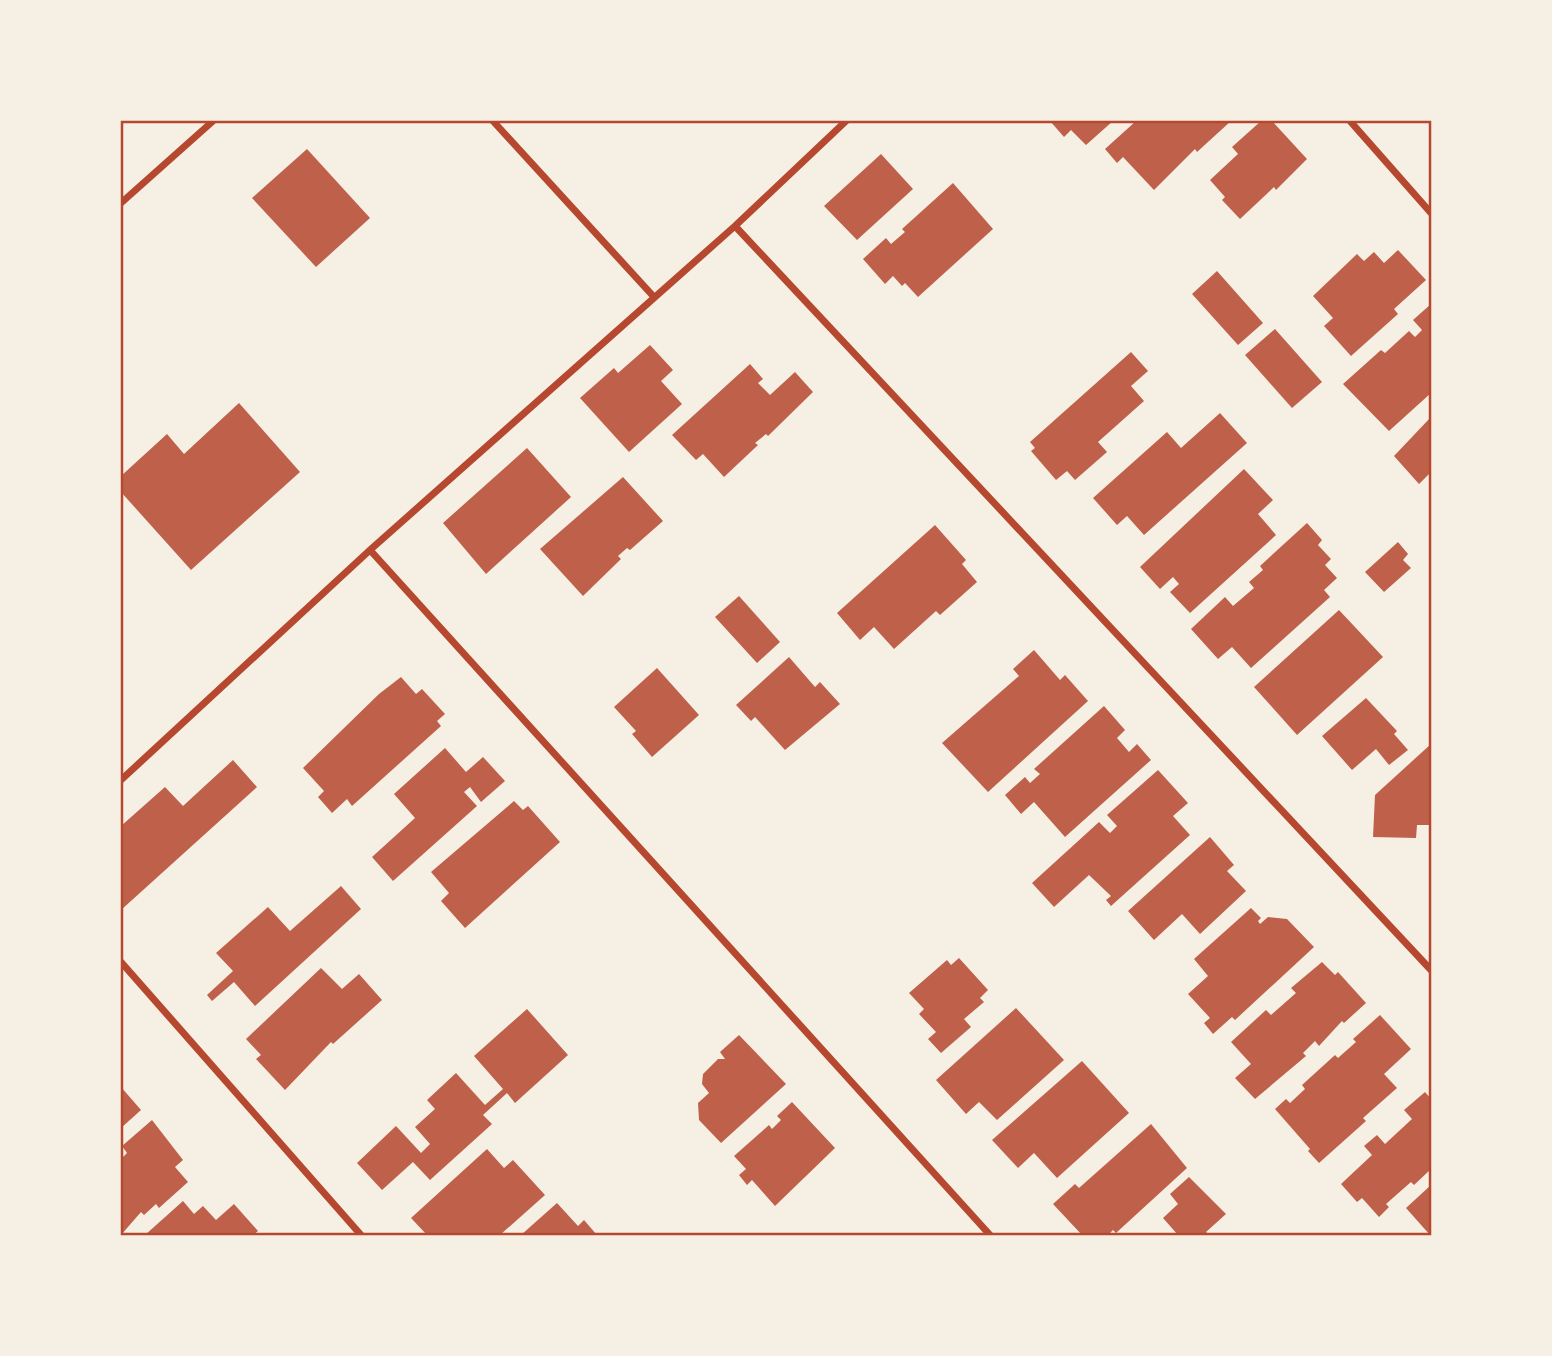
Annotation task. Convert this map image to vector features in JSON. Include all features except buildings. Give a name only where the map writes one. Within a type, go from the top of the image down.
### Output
[{"type":"street","points":[[121,203],[214,121]]},
{"type":"street","points":[[493,121],[654,297]]},
{"type":"street","points":[[121,780],[370,550],[735,226],[846,121]]},
{"type":"street","points":[[1350,121],[1431,213]]},
{"type":"street","points":[[735,226],[1431,970]]},
{"type":"street","points":[[370,550],[989,1235]]},
{"type":"street","points":[[121,962],[361,1235]]}]
